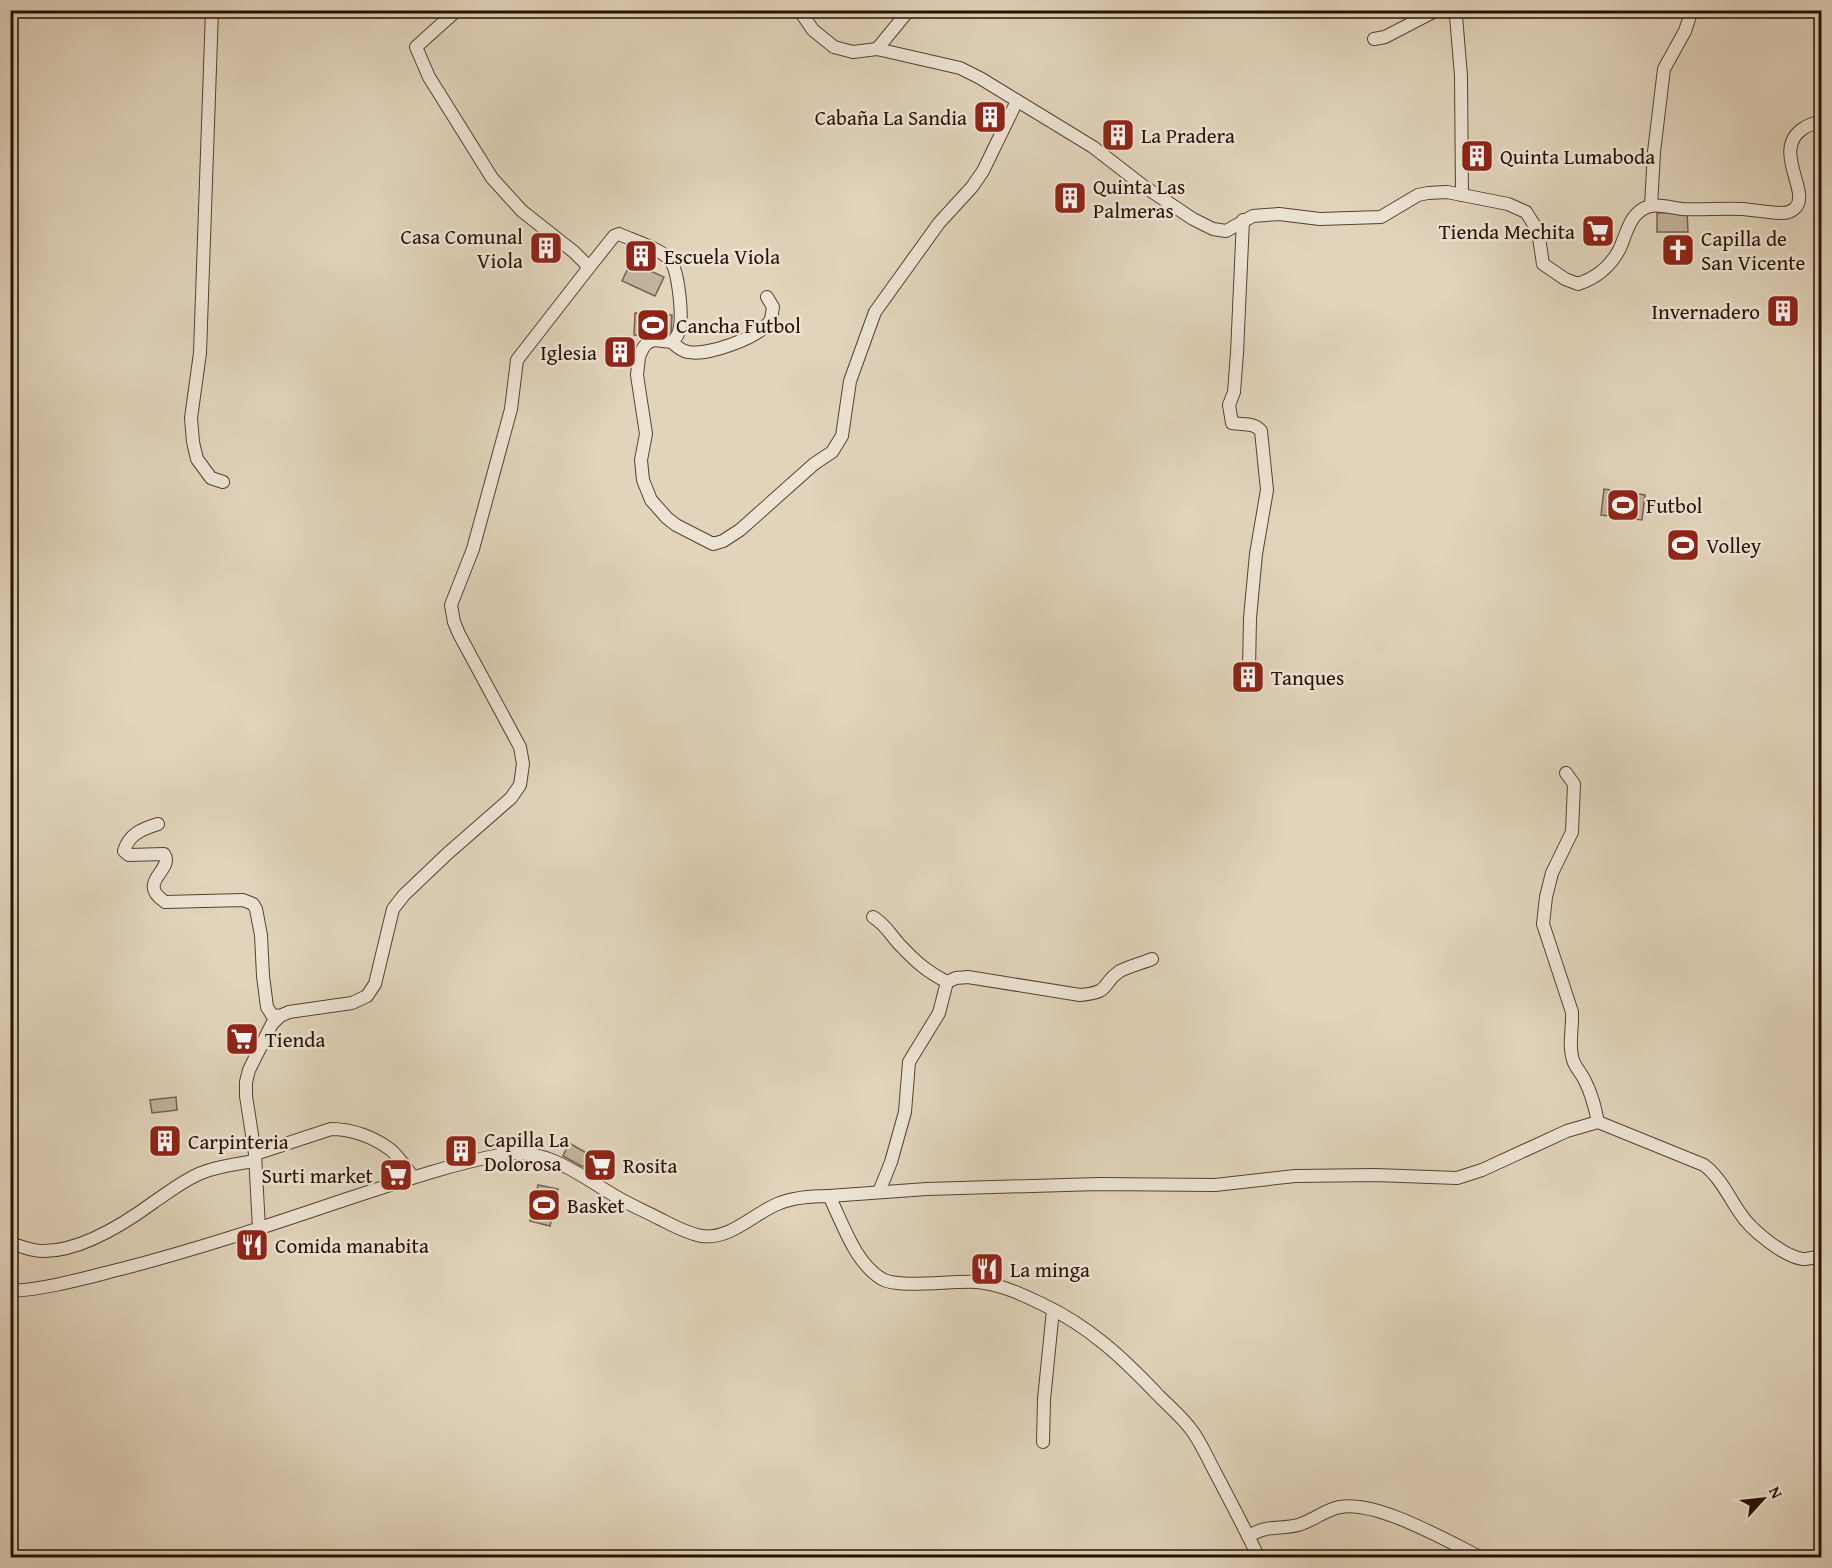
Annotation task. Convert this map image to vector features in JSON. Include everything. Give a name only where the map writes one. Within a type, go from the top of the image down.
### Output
[{"type":"street","points":[[212,10],[200,353],[191,418],[197,459],[211,478],[223,482]]},
{"type":"street","points":[[457,10],[416,47],[424,68],[492,178],[522,212],[580,258],[586,264],[586,270]]},
{"type":"street","points":[[799,10],[813,30],[834,47],[853,52],[877,49],[960,68],[1093,147],[1142,185],[1193,219],[1213,229],[1226,231],[1253,216],[1279,214],[1320,219],[1381,217],[1418,195],[1428,192],[1447,192],[1508,204],[1526,212],[1538,231],[1543,264],[1565,279],[1578,284],[1591,280],[1607,267],[1620,249],[1628,226],[1636,215],[1651,206],[1788,213],[1798,205],[1799,200],[1797,179],[1790,159],[1793,141],[1798,132],[1821,121]]},
{"type":"street","points":[[877,49],[909,10]]},
{"type":"street","points":[[1374,39],[1385,37],[1437,10]]},
{"type":"street","points":[[1454,10],[1461,76],[1462,195]]},
{"type":"street","points":[[1651,206],[1654,152],[1664,69],[1685,31],[1692,10]]},
{"type":"street","points":[[767,297],[773,308],[769,322],[750,338],[716,349],[697,352],[686,352],[672,342],[654,340],[647,343],[639,357],[637,375],[646,434],[641,460],[643,480],[651,501],[676,525],[713,544],[723,541],[740,530],[814,464],[832,452],[842,436],[850,381],[875,312],[939,223],[972,187],[983,171],[1017,101]]},
{"type":"street","points":[[1243,220],[1237,353],[1234,392],[1229,405],[1230,417],[1232,423],[1252,424],[1261,431],[1267,490],[1256,554],[1250,618],[1249,670]]},
{"type":"street","points":[[259,1228],[255,1158],[246,1082],[249,1070],[272,1024],[280,1016],[299,1009],[352,1004],[367,996],[375,984],[393,909],[404,894],[511,798],[520,785],[523,764],[520,747],[459,634],[451,605],[473,549],[511,409],[517,360],[586,270],[614,236],[619,234],[669,257],[678,277],[680,330],[672,342]]},
{"type":"street","points":[[1566,773],[1574,784],[1572,832],[1552,873],[1543,924],[1572,1012],[1573,1025],[1570,1043],[1573,1061],[1585,1080],[1598,1122]]},
{"type":"street","points":[[158,824],[141,829],[131,837],[124,851],[129,855],[164,854],[167,857],[167,862],[159,873],[153,888],[156,896],[165,902],[243,900],[253,904],[261,935],[262,969],[267,1007],[272,1015],[280,1016]]},
{"type":"street","points":[[873,917],[883,923],[897,942],[923,969],[947,982]]},
{"type":"street","points":[[947,982],[956,978],[968,977],[1080,995],[1095,994],[1104,989],[1119,972],[1152,958]]},
{"type":"street","points":[[879,1192],[891,1162],[905,1112],[909,1062],[939,1013],[947,982]]},
{"type":"street","points":[[10,1291],[64,1283],[148,1262],[413,1177],[505,1154],[531,1153],[570,1168],[618,1198],[669,1224],[700,1236],[711,1236],[725,1232],[780,1203],[806,1196],[1098,1184],[1215,1185],[1295,1176],[1375,1175],[1456,1178],[1492,1166],[1567,1131],[1598,1122],[1704,1165],[1712,1171],[1741,1216],[1762,1238],[1797,1257],[1804,1259],[1821,1256]]},
{"type":"street","points":[[10,1243],[39,1251],[63,1250],[88,1241],[118,1225],[184,1182],[202,1173],[255,1158],[331,1129],[359,1132],[391,1150],[413,1177]]},
{"type":"street","points":[[829,1196],[866,1265],[881,1279],[902,1285],[942,1282],[987,1284],[1012,1290],[1086,1328],[1134,1370],[1185,1423],[1200,1443],[1259,1557]]},
{"type":"street","points":[[1043,1442],[1044,1399],[1053,1310]]},
{"type":"street","points":[[1248,1536],[1264,1529],[1305,1523],[1330,1509],[1355,1506],[1370,1508],[1406,1522],[1482,1557]]},
{"type":"shaded area","points":[[1687,212],[1688,232],[1657,232],[1657,213]]},
{"type":"shaded area","points":[[631,262],[664,277],[655,296],[622,281]]},
{"type":"shaded area","name":"Cancha Futbol","points":[[635,313],[672,315],[671,337],[634,335]]},
{"type":"shaded area","name":"Futbol","points":[[1604,489],[1645,495],[1642,520],[1601,515]]},
{"type":"shaded area","name":"Volley","points":[[1695,534],[1698,549],[1672,556],[1669,541]]},
{"type":"shaded area","points":[[176,1097],[177,1110],[152,1113],[150,1100]]},
{"type":"shaded area","points":[[569,1143],[590,1155],[583,1167],[563,1156]]},
{"type":"shaded area","name":"Basket","points":[[538,1185],[558,1189],[550,1226],[530,1221]]},
{"type":"place","name":"Cabaña La Sandia","points":[[990,117]]},
{"type":"place","name":"La Pradera","points":[[1118,135]]},
{"type":"place","name":"Quinta Lumaboda","points":[[1477,156]]},
{"type":"place","name":"Quinta Las Palmeras","points":[[1070,198]]},
{"type":"place","name":"Tienda Mechita","points":[[1598,231]]},
{"type":"place","name":"Casa Comunal Viola","points":[[546,248]]},
{"type":"place","name":"Capilla de San Vicente","points":[[1678,250]]},
{"type":"place","name":"Escuela Viola","points":[[641,256]]},
{"type":"place","name":"Invernadero","points":[[1783,311]]},
{"type":"place","name":"Cancha Futbol","points":[[653,325]]},
{"type":"place","name":"Iglesia","points":[[620,352]]},
{"type":"place","name":"Futbol","points":[[1623,505]]},
{"type":"place","name":"Volley","points":[[1683,545]]},
{"type":"place","name":"Tanques","points":[[1248,677]]},
{"type":"place","name":"Tienda","points":[[242,1039]]},
{"type":"place","name":"Carpinteria","points":[[165,1141]]},
{"type":"place","name":"Capilla La Dolorosa","points":[[461,1151]]},
{"type":"place","name":"Rosita","points":[[600,1165]]},
{"type":"place","name":"Surti market","points":[[396,1175]]},
{"type":"place","name":"Basket","points":[[544,1205]]},
{"type":"place","name":"Comida manabita","points":[[252,1245]]},
{"type":"place","name":"La minga","points":[[987,1269]]}]
